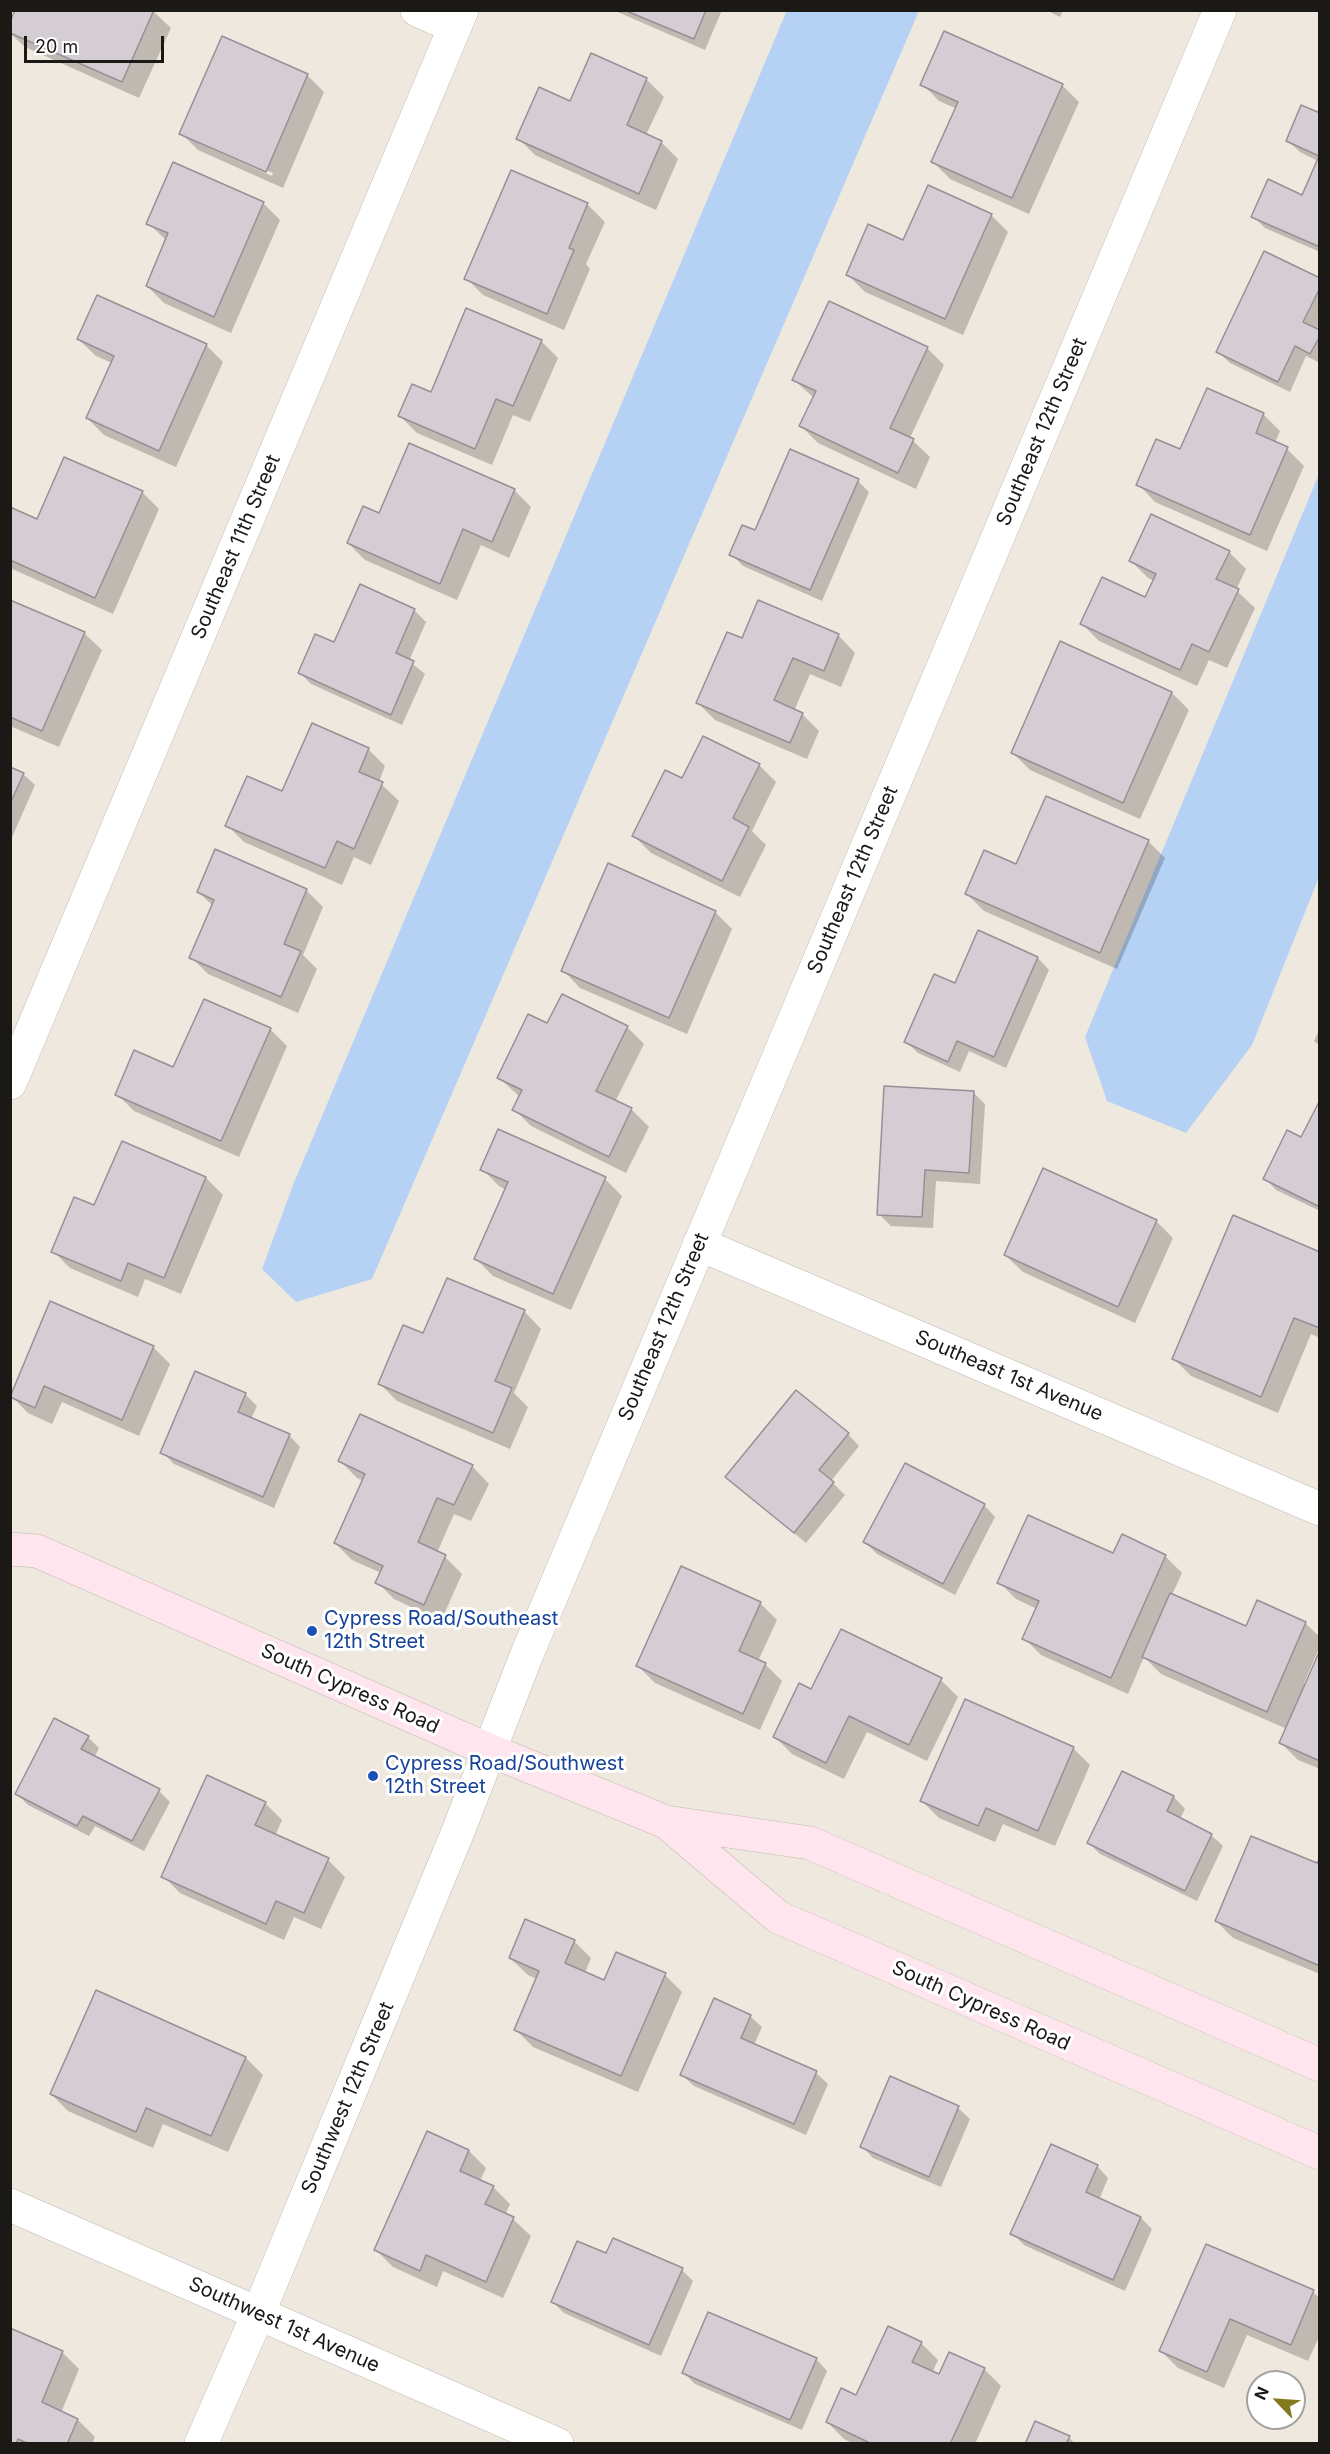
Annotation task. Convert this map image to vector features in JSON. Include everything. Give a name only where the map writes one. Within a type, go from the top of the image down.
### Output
[{"type":"street","points":[[417,10],[458,19]]},
{"type":"street","name":"Southeast 12th Street","points":[[489,1750],[527,1653],[1220,10]]},
{"type":"street","name":"Southeast 11th Street","points":[[10,1083],[458,19]]},
{"type":"street","name":"Southeast 1st Avenue","points":[[699,1244],[1320,1509]]},
{"type":"street","name":"South Cypress Road","points":[[10,1526],[24,1550],[489,1750],[666,1822],[810,1843],[1320,2065]]},
{"type":"street","name":"Southwest 12th Street","points":[[201,2444],[258,2314],[457,1834],[489,1750]]},
{"type":"street","name":"South Cypress Road","points":[[666,1822],[778,1917],[1320,2153]]},
{"type":"street","name":"Southwest 1st Avenue","points":[[10,2205],[557,2444]]},
{"type":"water","points":[[787,10],[919,11],[372,1279],[296,1302],[262,1269],[293,1185]]},
{"type":"water","points":[[1319,474],[1319,877],[1252,1045],[1186,1133],[1107,1101],[1085,1037]]},
{"type":"building","points":[[15,10],[154,10],[122,82],[10,33],[10,22]]},
{"type":"building","points":[[624,10],[706,10],[694,39]]},
{"type":"building","points":[[944,31],[1063,84],[1012,198],[931,162],[958,102],[920,85]]},
{"type":"building","points":[[222,36],[308,74],[266,172],[179,134]]},
{"type":"building","points":[[591,53],[647,78],[627,125],[662,141],[639,194],[516,139],[539,87],[570,101]]},
{"type":"building","points":[[1301,105],[1320,113],[1320,247],[1251,217],[1268,179],[1302,195],[1319,156],[1286,141]]},
{"type":"building","points":[[173,162],[264,202],[214,317],[146,286],[168,233],[146,224]]},
{"type":"building","points":[[511,170],[588,203],[569,248],[574,250],[547,314],[464,279]]},
{"type":"building","points":[[928,185],[992,214],[945,319],[846,275],[868,224],[903,240]]},
{"type":"building","points":[[1264,251],[1320,278],[1320,288],[1303,322],[1320,330],[1320,336],[1310,354],[1295,346],[1278,382],[1216,352]]},
{"type":"building","points":[[97,295],[207,344],[159,451],[86,418],[114,356],[77,339]]},
{"type":"building","points":[[829,301],[928,347],[890,428],[914,439],[898,473],[799,426],[816,391],[792,380]]},
{"type":"building","points":[[466,308],[542,340],[513,406],[496,399],[475,449],[398,416],[412,384],[431,392]]},
{"type":"building","points":[[1207,388],[1264,413],[1256,433],[1288,447],[1250,535],[1136,485],[1156,439],[1180,449]]},
{"type":"building","points":[[409,443],[515,489],[492,542],[463,529],[440,584],[347,543],[363,506],[379,513]]},
{"type":"building","points":[[790,449],[859,479],[810,590],[729,555],[742,525],[755,530]]},
{"type":"building","points":[[64,457],[143,491],[95,598],[10,560],[10,507],[37,519]]},
{"type":"building","points":[[1151,514],[1230,551],[1216,579],[1239,589],[1209,652],[1192,644],[1180,670],[1080,624],[1102,577],[1145,597],[1156,574],[1129,561]]},
{"type":"building","points":[[360,584],[415,609],[396,653],[414,661],[391,715],[298,673],[315,634],[334,642]]},
{"type":"building","points":[[10,600],[85,632],[42,731],[10,717]]},
{"type":"building","points":[[758,600],[839,634],[824,671],[793,658],[774,700],[803,713],[790,743],[696,703],[727,632],[742,638]]},
{"type":"building","points":[[1060,641],[1172,692],[1123,803],[1011,753]]},
{"type":"building","points":[[312,723],[369,748],[359,772],[383,782],[354,849],[337,841],[325,868],[225,826],[247,776],[282,791]]},
{"type":"building","points":[[703,736],[760,764],[733,818],[749,827],[722,881],[632,836],[665,770],[682,778]]},
{"type":"building","points":[[10,767],[24,773],[10,804]]},
{"type":"building","points":[[1046,796],[1149,840],[1100,953],[965,894],[984,850],[1016,864]]},
{"type":"building","points":[[215,849],[307,889],[284,944],[301,951],[281,997],[189,958],[214,900],[197,892]]},
{"type":"building","points":[[608,863],[716,911],[669,1018],[561,971]]},
{"type":"building","points":[[978,930],[1038,957],[994,1057],[957,1041],[948,1062],[904,1042],[934,974],[955,983]]},
{"type":"building","points":[[562,994],[628,1026],[596,1091],[632,1108],[609,1157],[512,1110],[522,1090],[497,1078],[528,1014],[547,1023]]},
{"type":"building","points":[[204,999],[271,1028],[221,1141],[115,1095],[134,1050],[173,1067]]},
{"type":"building","points":[[884,1086],[974,1091],[969,1173],[925,1170],[922,1217],[877,1215]]},
{"type":"building","points":[[1320,1100],[1320,1207],[1263,1179],[1287,1130],[1301,1137]]},
{"type":"building","points":[[498,1129],[606,1177],[553,1294],[474,1259],[508,1182],[480,1170]]},
{"type":"building","points":[[122,1141],[206,1177],[164,1278],[128,1263],[121,1281],[51,1252],[74,1197],[94,1205]]},
{"type":"building","points":[[1043,1168],[1157,1220],[1118,1307],[1004,1255]]},
{"type":"building","points":[[1233,1215],[1320,1252],[1320,1328],[1294,1318],[1261,1397],[1172,1359]]},
{"type":"building","points":[[447,1278],[525,1310],[495,1381],[512,1388],[493,1433],[378,1384],[403,1325],[423,1333]]},
{"type":"building","points":[[50,1301],[154,1346],[122,1420],[44,1386],[35,1408],[10,1397]]},
{"type":"building","points":[[195,1371],[246,1393],[238,1412],[290,1434],[263,1497],[160,1453]]},
{"type":"building","points":[[796,1390],[849,1433],[819,1470],[834,1482],[794,1533],[725,1477]]},
{"type":"building","points":[[360,1414],[473,1465],[454,1505],[437,1498],[418,1542],[446,1555],[424,1605],[375,1583],[383,1566],[334,1543],[365,1474],[338,1461]]},
{"type":"building","points":[[905,1463],[985,1504],[943,1584],[863,1542]]},
{"type":"building","points":[[1028,1515],[1113,1553],[1122,1534],[1166,1555],[1111,1678],[1022,1639],[1039,1601],[997,1583]]},
{"type":"building","points":[[681,1566],[761,1602],[739,1651],[766,1663],[743,1714],[636,1666]]},
{"type":"building","points":[[1170,1593],[1246,1626],[1257,1600],[1306,1622],[1267,1712],[1142,1657]]},
{"type":"building","points":[[841,1629],[942,1678],[909,1745],[849,1716],[826,1763],[773,1737],[799,1683],[811,1689]]},
{"type":"building","points":[[1320,1650],[1320,1761],[1279,1743]]},
{"type":"building","points":[[965,1699],[1074,1747],[1038,1831],[986,1808],[978,1826],[920,1801]]},
{"type":"building","points":[[54,1718],[89,1736],[81,1749],[160,1789],[132,1841],[83,1816],[77,1826],[15,1794]]},
{"type":"building","points":[[1122,1771],[1174,1796],[1167,1811],[1212,1834],[1185,1891],[1087,1843]]},
{"type":"building","points":[[207,1775],[266,1802],[255,1825],[329,1858],[304,1913],[276,1901],[266,1924],[161,1877]]},
{"type":"building","points":[[1251,1836],[1317,1863],[1320,1858],[1320,1966],[1215,1921]]},
{"type":"building","points":[[525,1919],[575,1940],[565,1963],[604,1980],[616,1952],[666,1973],[621,2076],[514,2030],[539,1971],[509,1958]]},
{"type":"building","points":[[96,1990],[246,2057],[211,2136],[146,2108],[136,2132],[50,2094]]},
{"type":"building","points":[[714,1998],[751,2015],[741,2038],[817,2071],[794,2124],[680,2075]]},
{"type":"building","points":[[890,2076],[959,2106],[929,2177],[860,2147]]},
{"type":"building","points":[[427,2131],[469,2150],[460,2171],[494,2186],[485,2204],[514,2217],[486,2282],[426,2255],[420,2271],[374,2250]]},
{"type":"building","points":[[1051,2144],[1098,2165],[1086,2192],[1141,2217],[1113,2280],[1010,2234]]},
{"type":"building","points":[[613,2238],[683,2268],[649,2345],[551,2302],[577,2241],[606,2253]]},
{"type":"building","points":[[1206,2244],[1314,2290],[1291,2345],[1230,2319],[1207,2372],[1159,2351]]},
{"type":"building","points":[[708,2312],[817,2358],[790,2420],[682,2373]]},
{"type":"building","points":[[888,2326],[922,2342],[912,2362],[939,2374],[949,2352],[985,2368],[950,2444],[872,2444],[826,2422],[841,2388],[856,2395]]},
{"type":"building","points":[[10,2328],[63,2351],[42,2402],[78,2419],[67,2444],[29,2444],[18,2439],[16,2444],[10,2444]]},
{"type":"building","points":[[1035,2421],[1070,2436],[1066,2444],[1025,2444]]},
{"type":"place","name":"Cypress Road/Southeast 12th Street","points":[[312,1631]]},
{"type":"place","name":"Cypress Road/Southwest 12th Street","points":[[373,1776]]}]
